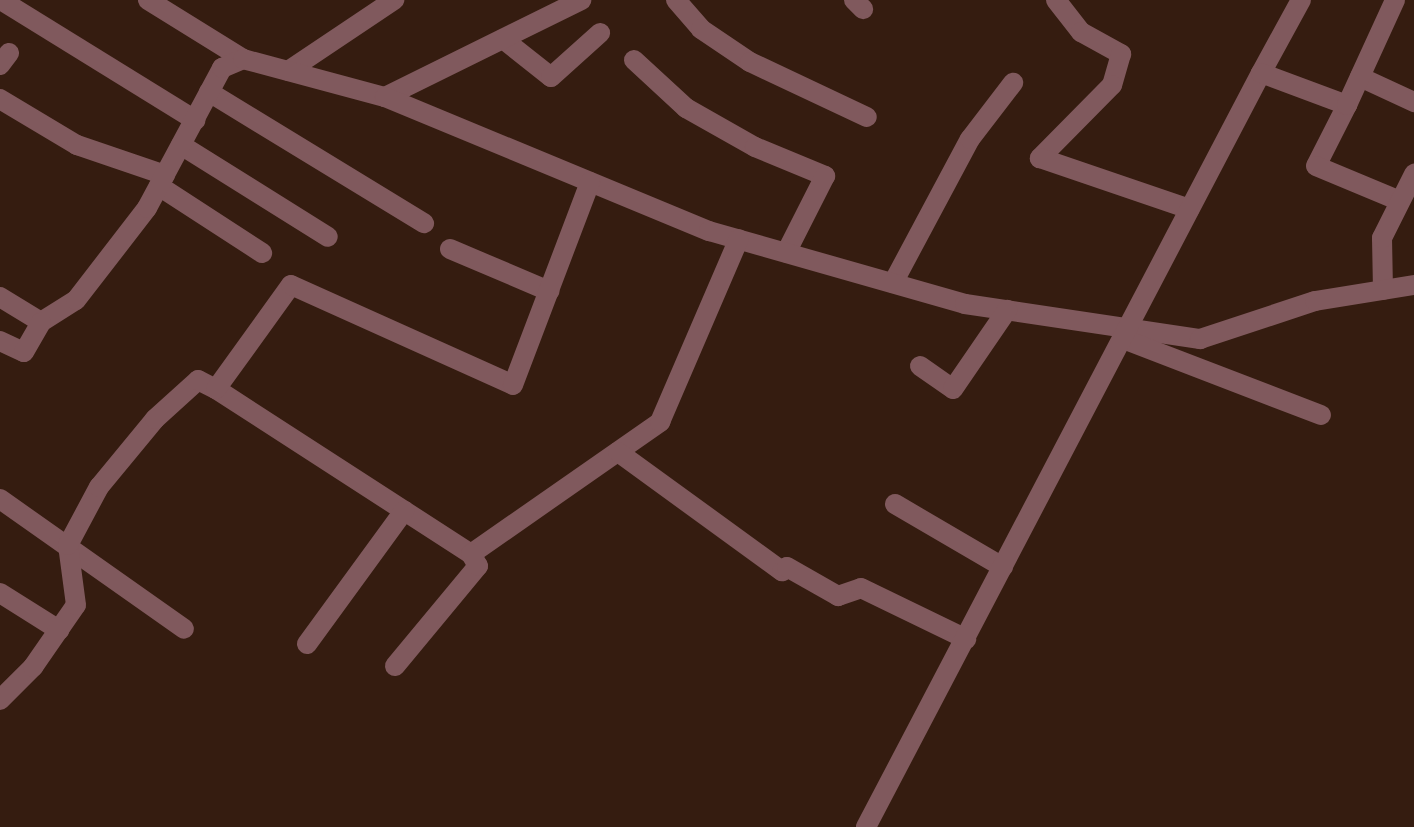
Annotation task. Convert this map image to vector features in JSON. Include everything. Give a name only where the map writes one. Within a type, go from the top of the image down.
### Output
[{"type":"street","points":[[148,0],[243,59],[385,97],[590,182],[739,239],[893,283],[1007,310],[1126,333],[1200,339],[1315,301],[1414,285]]},
{"type":"street","points":[[288,71],[394,0]]},
{"type":"street","points":[[385,97],[581,0]]},
{"type":"street","points":[[676,0],[701,29],[750,62],[867,117]]},
{"type":"street","points":[[1056,0],[1081,32],[1121,54],[1112,85],[1040,158],[1190,209]]},
{"type":"street","points":[[866,827],[1301,0]]},
{"type":"street","points":[[1395,0],[1316,166],[1400,201]]},
{"type":"street","points":[[4,2],[195,120]]},
{"type":"street","points":[[503,39],[551,77],[600,33]]},
{"type":"street","points":[[0,341],[24,352],[41,322],[76,300],[162,180],[222,68],[243,59]]},
{"type":"street","points":[[634,60],[686,108],[825,176],[786,253]]},
{"type":"street","points":[[1261,73],[1347,105]]},
{"type":"street","points":[[1360,77],[1414,102]]},
{"type":"street","points":[[893,283],[970,139],[1013,83]]},
{"type":"street","points":[[209,92],[424,223]]},
{"type":"street","points":[[0,99],[77,145],[162,180],[262,253]]},
{"type":"street","points":[[181,145],[328,237]]},
{"type":"street","points":[[1383,290],[1382,238],[1414,174]]},
{"type":"street","points":[[216,389],[291,285],[513,385],[590,182]]},
{"type":"street","points":[[471,554],[660,422],[739,239]]},
{"type":"street","points":[[450,249],[549,291]]},
{"type":"street","points":[[0,297],[41,322]]},
{"type":"street","points":[[920,366],[953,389],[1007,310]]},
{"type":"street","points":[[1126,333],[1321,415]]},
{"type":"street","points":[[0,700],[76,605],[68,545],[99,487],[155,419],[198,380],[471,554],[478,566],[395,666]]},
{"type":"street","points":[[618,452],[782,571],[787,567],[838,596],[861,588],[966,639]]},
{"type":"street","points":[[0,499],[184,629]]},
{"type":"street","points":[[895,504],[1003,567]]},
{"type":"street","points":[[307,644],[404,511]]},
{"type":"street","points":[[0,593],[59,630]]}]
